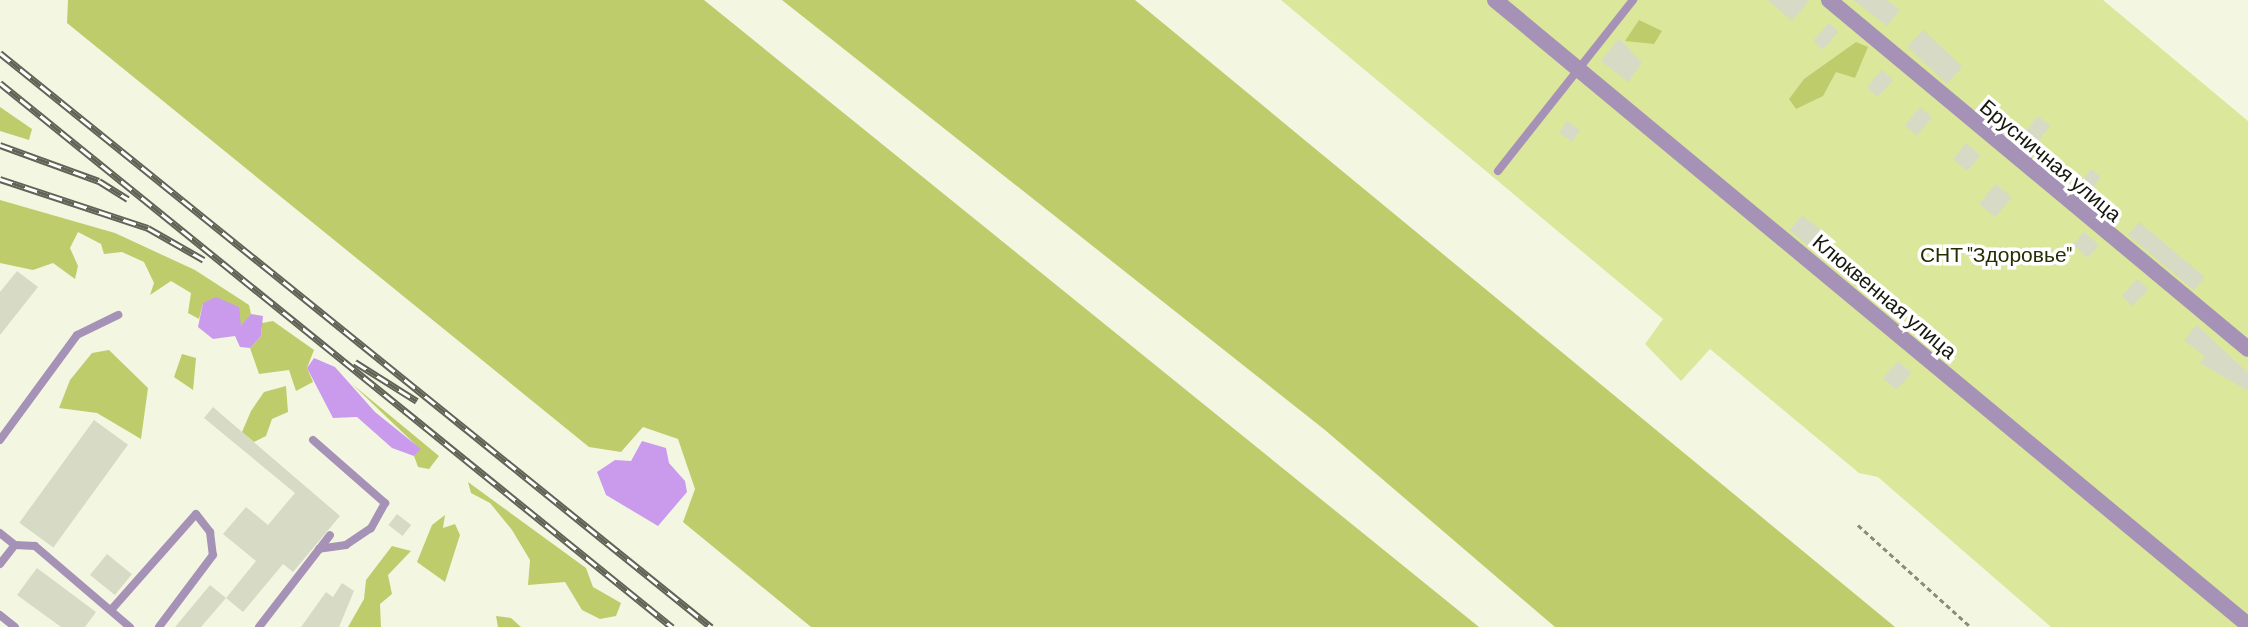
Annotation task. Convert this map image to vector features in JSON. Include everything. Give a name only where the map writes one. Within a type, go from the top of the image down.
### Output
[{"type":"street","name":"Клюквенная улица","points":[[1495,0],[2248,625]]},
{"type":"street","name":"Брусничная улица","points":[[1829,0],[2248,349]]},
{"type":"lane","points":[[1498,171],[1633,0]]},
{"type":"lane","points":[[0,440],[77,335],[118,315]]},
{"type":"lane","points":[[313,440],[385,503],[371,528],[346,545],[319,549]]},
{"type":"lane","points":[[111,610],[196,514],[210,532],[213,555],[159,627]]},
{"type":"lane","points":[[0,533],[15,545],[34,546],[130,627]]},
{"type":"lane","points":[[259,627],[330,535]]},
{"type":"lane","points":[[0,564],[15,545]]},
{"type":"lane","points":[[0,615],[15,627]]},
{"type":"path","points":[[1857,524],[1971,627]]},
{"type":"green space","points":[[68,0],[704,0],[1479,627],[811,627],[683,522],[695,489],[678,439],[643,427],[621,452],[589,447],[67,23]]},
{"type":"green space","points":[[782,0],[1135,0],[1895,627],[1555,627],[1325,430]]},
{"type":"green space","name":"СНТ \"Здоровье\"","points":[[1281,0],[2103,0],[2248,121],[2248,627],[2051,627],[1878,477],[1859,473],[1710,349],[1681,381],[1645,344],[1663,319]]},
{"type":"green space","points":[[1639,20],[1662,31],[1654,44],[1625,41]]},
{"type":"green space","points":[[1856,42],[1868,47],[1855,78],[1836,72],[1823,96],[1796,109],[1789,99],[1804,79]]},
{"type":"green space","points":[[0,107],[32,129],[29,140],[0,131]]},
{"type":"green space","points":[[0,200],[115,233],[195,270],[249,305],[251,314],[242,326],[203,303],[199,319],[188,313],[191,293],[171,281],[150,295],[154,283],[144,262],[122,252],[104,254],[101,244],[78,232],[70,248],[78,266],[75,279],[53,263],[33,270],[0,263]]},
{"type":"green space","points":[[273,321],[314,350],[307,368],[313,382],[296,391],[289,370],[259,374],[250,348],[261,336],[262,323]]},
{"type":"green space","points":[[109,350],[148,388],[141,439],[97,413],[59,408],[70,380],[92,353]]},
{"type":"green space","points":[[182,354],[196,358],[193,390],[174,377]]},
{"type":"green space","points":[[352,384],[439,456],[429,469],[418,467],[414,456],[420,449]]},
{"type":"green space","points":[[286,386],[288,412],[272,419],[266,436],[254,442],[242,432],[251,411],[264,392]]},
{"type":"green space","points":[[468,482],[586,568],[593,587],[621,603],[616,616],[600,619],[582,610],[565,582],[528,585],[530,560],[512,530],[490,503],[471,493]]},
{"type":"green space","points":[[445,515],[443,528],[455,524],[460,535],[445,582],[417,562],[432,525]]},
{"type":"green space","points":[[392,546],[411,551],[388,575],[392,594],[380,604],[381,627],[348,627],[364,599],[366,580]]},
{"type":"green space","points":[[496,616],[511,618],[521,627],[498,627]]},
{"type":"shaded area","points":[[216,297],[239,307],[241,326],[251,314],[263,316],[261,336],[250,348],[240,347],[235,336],[213,339],[198,327],[203,303]]},
{"type":"shaded area","points":[[314,358],[335,367],[375,412],[421,449],[414,456],[392,448],[357,417],[333,418],[307,368]]},
{"type":"shaded area","points":[[642,441],[666,448],[669,463],[685,481],[687,492],[658,526],[606,495],[597,472],[615,460],[631,461]]},
{"type":"building","points":[[1768,0],[1810,0],[1792,21]]},
{"type":"building","points":[[1853,0],[1887,0],[1900,10],[1887,26]]},
{"type":"building","points":[[1829,23],[1839,32],[1823,50],[1813,41]]},
{"type":"building","points":[[1923,30],[1962,67],[1947,84],[1907,47]]},
{"type":"building","points":[[1619,38],[1642,63],[1628,82],[1601,61]]},
{"type":"building","points":[[1882,70],[1893,80],[1878,97],[1867,87]]},
{"type":"building","points":[[1920,107],[1932,117],[1917,136],[1905,125]]},
{"type":"building","points":[[2038,116],[2050,126],[2033,147],[2021,137]]},
{"type":"building","points":[[1567,121],[1580,130],[1572,142],[1559,132]]},
{"type":"building","points":[[1966,143],[1981,155],[1968,171],[1953,159]]},
{"type":"building","points":[[2091,169],[2101,177],[2090,190],[2080,182]]},
{"type":"building","points":[[1996,184],[2012,198],[1995,217],[1979,204]]},
{"type":"building","points":[[1802,215],[1823,232],[1810,248],[1789,231]]},
{"type":"building","points":[[2139,222],[2205,277],[2194,290],[2128,235]]},
{"type":"building","points":[[2084,232],[2099,245],[2088,258],[2073,245]]},
{"type":"building","points":[[17,271],[38,287],[0,335],[0,292]]},
{"type":"building","points":[[2137,279],[2148,289],[2133,306],[2122,296]]},
{"type":"building","points":[[2197,325],[2248,373],[2248,391],[2200,363],[2205,357],[2184,340]]},
{"type":"building","points":[[1898,361],[1912,373],[1896,390],[1883,378]]},
{"type":"building","points":[[213,407],[340,516],[293,572],[283,564],[243,612],[226,598],[256,561],[223,534],[246,507],[268,525],[295,493],[204,418]]},
{"type":"building","points":[[94,420],[128,445],[53,547],[19,523]]},
{"type":"building","points":[[397,514],[411,525],[403,536],[388,525]]},
{"type":"building","points":[[107,554],[132,574],[115,595],[90,575]]},
{"type":"building","points":[[37,568],[96,612],[85,627],[61,627],[17,595]]},
{"type":"building","points":[[342,583],[354,591],[339,627],[301,627],[326,592],[333,597]]},
{"type":"building","points":[[210,585],[226,598],[201,627],[175,627]]},
{"type":"railway","points":[[0,53],[711,627]]},
{"type":"railway","points":[[0,83],[672,627]]},
{"type":"railway","points":[[0,145],[99,181],[128,199]]},
{"type":"railway","points":[[0,179],[148,228],[204,260]]},
{"type":"railway","points":[[355,362],[417,401]]}]
